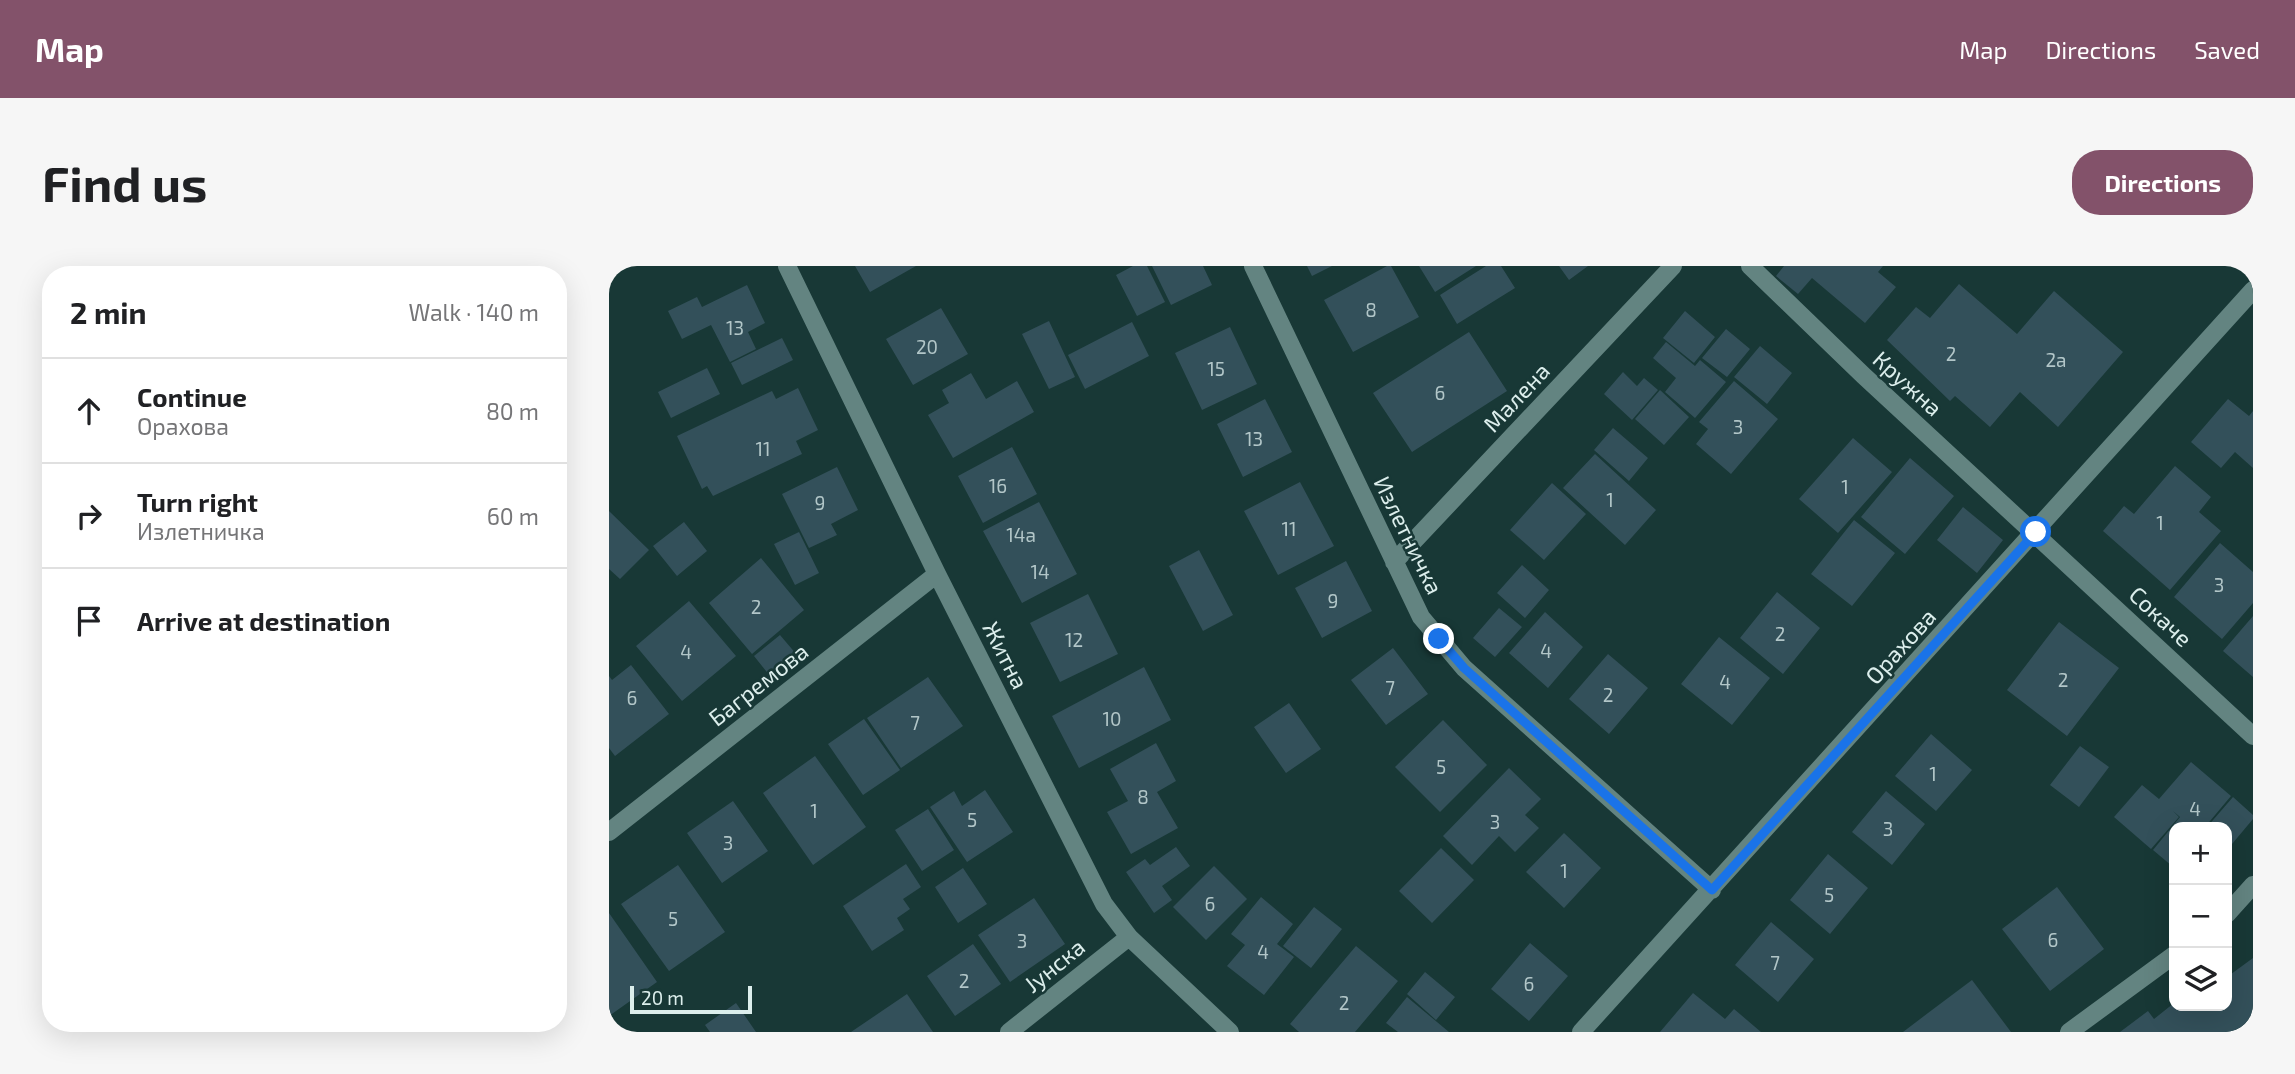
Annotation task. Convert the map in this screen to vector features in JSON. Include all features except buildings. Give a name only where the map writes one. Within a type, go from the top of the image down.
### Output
[{"type":"street","name":"Житна","points":[[787,266],[937,574],[1104,905],[1129,937],[1230,1032]]},
{"type":"street","name":"Излетничка","points":[[1253,266],[1421,617],[1464,668],[1712,890]]},
{"type":"street","name":"Малена","points":[[1394,562],[1673,266]]},
{"type":"street","name":"Кружна","points":[[1750,266],[1864,376],[2036,532]]},
{"type":"street","name":"Орахова","points":[[1581,1032],[2253,290]]},
{"type":"street","name":"Сокаче","points":[[2036,532],[2253,736]]},
{"type":"street","name":"Багремова","points":[[609,832],[937,574]]},
{"type":"street","points":[[2232,908],[2253,885]]},
{"type":"street","name":"Јунска","points":[[1009,1032],[1129,937]]},
{"type":"street","points":[[2069,1032],[2169,959]]},
{"type":"route","points":[[1439,639],[1464,668],[1712,890],[2036,532]]}]
